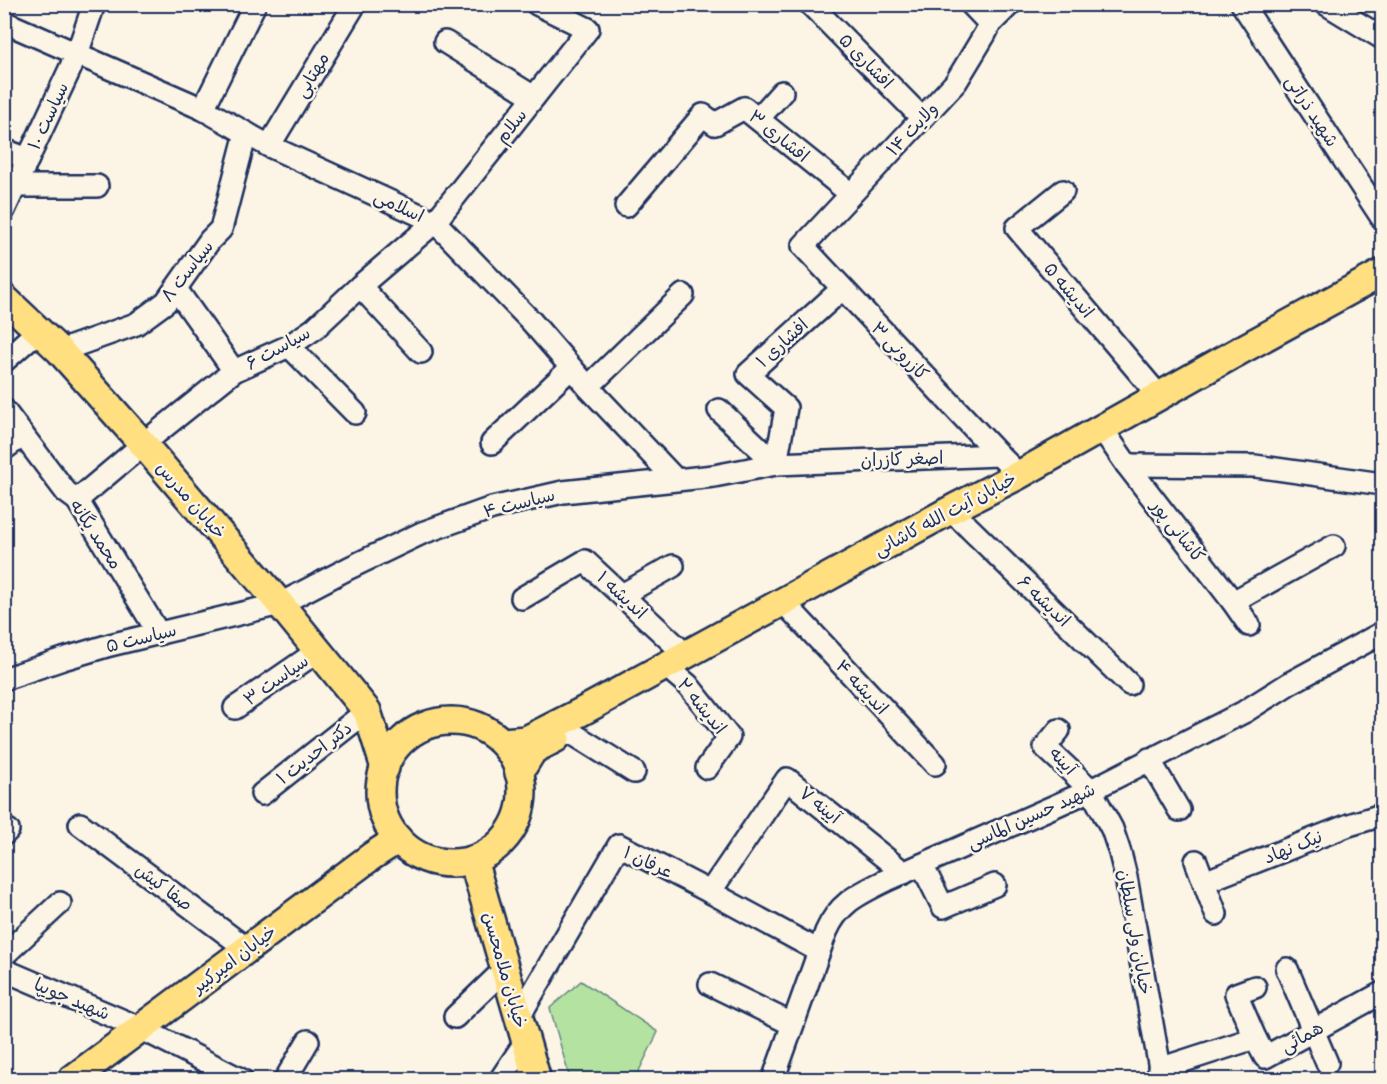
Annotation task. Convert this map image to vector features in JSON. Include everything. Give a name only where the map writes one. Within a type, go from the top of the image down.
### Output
[{"type":"main road","name":"خیابان آیت الله کاشانی","points":[[519,773],[532,750],[570,732],[681,664],[956,507],[1017,476],[1383,273]]},
{"type":"main road","name":"خیابان آیت الله کاشانی","points":[[502,742],[526,740],[790,609],[1383,286]]},
{"type":"main road","name":"خیابان مدرس","points":[[4,298],[60,351],[143,444],[280,604],[367,711]]},
{"type":"main road","points":[[367,711],[412,734]]},
{"type":"main road","points":[[367,711],[385,768]]},
{"type":"main road","points":[[445,722],[466,723],[485,730],[502,742],[513,756],[522,779],[522,799],[518,819],[507,837],[492,851],[473,860],[440,863],[410,850],[398,839],[387,823],[381,805],[381,786],[385,768],[400,743],[424,727],[445,722]]},
{"type":"main road","name":"خیابان امیرکبیر","points":[[71,1080],[398,839]]},
{"type":"main road","name":"خیابان ملامحسن","points":[[473,860],[537,1080]]},
{"type":"street","name":"سیاست ۱۰","points":[[4,210],[77,54],[94,4]]},
{"type":"street","points":[[203,110],[255,4]]},
{"type":"street","name":"مهتابی","points":[[269,146],[355,4]]},
{"type":"street","name":"سلام","points":[[435,222],[588,29],[537,4]]},
{"type":"street","name":"افشاری ۵","points":[[810,4],[922,118]]},
{"type":"street","points":[[971,4],[990,24]]},
{"type":"street","name":"ولایت ۱۴","points":[[803,246],[956,82],[990,24],[1010,4]]},
{"type":"street","name":"شهید ذراتی","points":[[1242,4],[1383,218]]},
{"type":"street","points":[[1326,4],[1383,38]]},
{"type":"street","name":"اسلامی","points":[[4,22],[203,110],[269,146],[435,222],[531,321],[588,387],[675,479]]},
{"type":"street","points":[[445,42],[534,97]]},
{"type":"street","points":[[759,119],[782,92]]},
{"type":"street","name":"افشاری ۳","points":[[626,206],[703,116],[716,124],[744,108],[851,194]]},
{"type":"street","name":"سیاست ۸","points":[[60,351],[136,324],[166,302],[210,240],[221,229],[246,133]]},
{"type":"street","points":[[4,150],[28,159]]},
{"type":"street","points":[[15,186],[97,186]]},
{"type":"street","name":"اندیشه ۵","points":[[1063,191],[1017,228],[1159,396]]},
{"type":"street","name":"سیاست ۶","points":[[77,500],[234,371],[289,346],[314,329],[435,222]]},
{"type":"street","name":"کازرونی ۳","points":[[803,246],[999,454]]},
{"type":"street","points":[[360,286],[421,352]]},
{"type":"street","points":[[176,289],[234,371]]},
{"type":"street","name":"افشاری ۱","points":[[777,464],[786,408],[748,374],[842,289]]},
{"type":"street","points":[[588,387],[683,295]]},
{"type":"street","points":[[4,361],[39,330]]},
{"type":"street","points":[[289,346],[355,413]]},
{"type":"street","points":[[492,443],[571,368]]},
{"type":"street","points":[[719,410],[777,464]]},
{"type":"street","name":"محمد یگانه","points":[[4,411],[66,492],[77,500],[159,634]]},
{"type":"street","points":[[4,449],[23,435]]},
{"type":"street","name":"کاشانی پور","points":[[1107,436],[1249,625]]},
{"type":"street","points":[[999,454],[1017,476]]},
{"type":"street","name":"اصغر کازران","points":[[777,464],[999,454]]},
{"type":"street","name":"سیاست ۴","points":[[280,604],[422,533],[492,508],[563,492],[714,476],[777,464]]},
{"type":"street","points":[[1127,465],[1255,466],[1383,484]]},
{"type":"street","name":"اندیشه ۶","points":[[958,517],[1129,684]]},
{"type":"street","points":[[1233,602],[1334,546]]},
{"type":"street","name":"اندیشه ۱","points":[[522,598],[585,561],[622,595],[681,664]]},
{"type":"street","points":[[622,595],[673,566]]},
{"type":"street","name":"سیاست ۵","points":[[4,679],[110,645],[280,604]]},
{"type":"street","name":"اندیشه ۴","points":[[790,609],[935,764]]},
{"type":"street","name":"شهید حسین الماسی","points":[[773,1080],[819,951],[831,921],[842,906],[871,888],[1091,790],[1244,712],[1290,683],[1383,633]]},
{"type":"street","name":"سیاست ۳","points":[[235,708],[318,651]]},
{"type":"street","name":"اندیشه ۲","points":[[681,664],[688,685],[729,737],[707,768]]},
{"type":"street","name":"دکتر احدیت ۱","points":[[262,794],[367,711]]},
{"type":"street","name":"آیینه","points":[[1059,730],[1046,747],[1091,790]]},
{"type":"street","points":[[570,732],[634,772]]},
{"type":"street","points":[[1149,759],[1179,810]]},
{"type":"street","name":"آیینه ۷","points":[[711,892],[787,779],[913,869]]},
{"type":"street","name":"خیابان ولی سلطان","points":[[1091,790],[1112,829],[1122,861],[1160,1074]]},
{"type":"street","name":"نیک نهاد","points":[[1204,882],[1349,825],[1383,815]]},
{"type":"street","name":"صفا کیش","points":[[80,824],[247,949]]},
{"type":"street","name":"عرفان ۱","points":[[522,1029],[619,845],[819,951]]},
{"type":"street","points":[[1196,861],[1216,914]]},
{"type":"street","points":[[913,869],[943,907],[995,885]]},
{"type":"street","points":[[4,955],[60,903]]},
{"type":"street","points":[[454,1017],[505,969]]},
{"type":"street","points":[[1287,969],[1327,1063]]},
{"type":"street","name":"شهید جویپا","points":[[4,970],[140,1028],[242,1080]]},
{"type":"street","points":[[710,984],[792,1024]]},
{"type":"street","points":[[1255,987],[1236,994],[1255,1038]]},
{"type":"street","name":"همائی","points":[[1160,1074],[1255,1038],[1265,1057],[1383,993]]},
{"type":"street","points":[[500,1080],[522,1029]]},
{"type":"street","points":[[285,1080],[308,1041]]},
{"type":"green space","points":[[581,981],[658,1032],[635,1079],[570,1079],[550,1008]]}]
